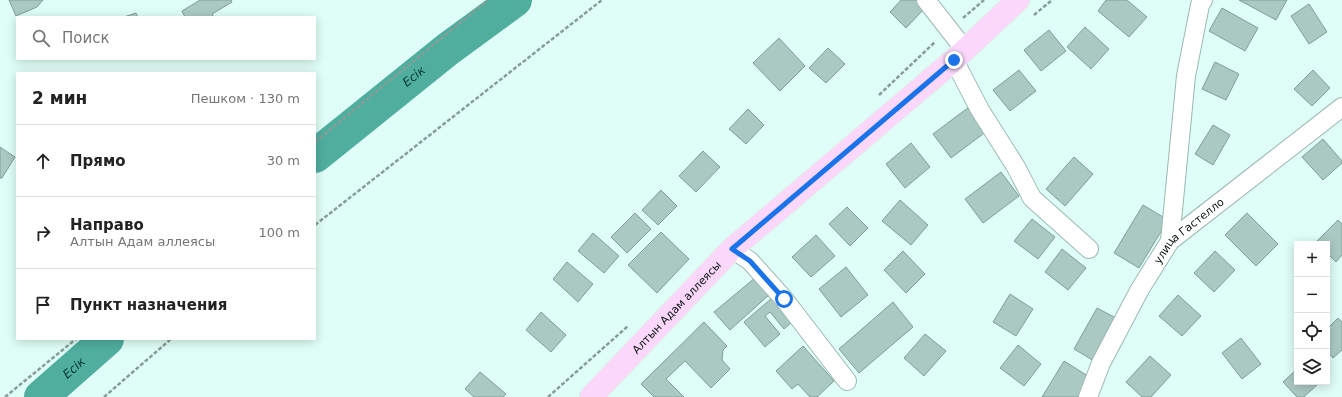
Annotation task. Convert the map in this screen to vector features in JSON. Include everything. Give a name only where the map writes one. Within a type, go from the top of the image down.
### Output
[{"type":"main road","name":"Алтын Адам аллеясы","points":[[591,397],[732,249],[959,55],[1018,0]]},
{"type":"street","points":[[926,0],[959,55],[980,110],[1016,167],[1032,198],[1089,249]]},
{"type":"street","points":[[1170,241],[1186,76],[1200,5],[1203,0]]},
{"type":"street","name":"улица Гастелло","points":[[1088,397],[1101,363],[1140,289],[1170,241],[1342,107]]},
{"type":"street","points":[[732,249],[750,261],[784,299],[847,381]]},
{"type":"path","points":[[316,141],[488,0]]},
{"type":"path","points":[[316,224],[602,0]]},
{"type":"path","points":[[5,397],[75,340]]},
{"type":"path","points":[[104,397],[169,340]]},
{"type":"building","points":[[9,0],[43,0],[37,7],[16,16]]},
{"type":"building","points":[[200,0],[231,0],[232,2],[212,14],[213,16],[184,16],[182,11]]},
{"type":"building","points":[[901,0],[916,0],[925,8],[906,28],[890,12]]},
{"type":"building","points":[[1106,0],[1127,0],[1147,17],[1129,37],[1098,11]]},
{"type":"building","points":[[1239,0],[1287,0],[1276,20]]},
{"type":"building","points":[[1309,4],[1327,32],[1309,44],[1291,16]]},
{"type":"building","points":[[1222,8],[1258,28],[1245,51],[1209,31]]},
{"type":"building","points":[[136,13],[138,16],[127,16]]},
{"type":"building","points":[[1085,27],[1109,49],[1091,69],[1067,47]]},
{"type":"building","points":[[1049,30],[1066,51],[1041,71],[1024,50]]},
{"type":"building","points":[[779,38],[805,66],[780,91],[753,63]]},
{"type":"building","points":[[828,48],[845,64],[826,83],[809,68]]},
{"type":"building","points":[[1215,62],[1239,74],[1226,100],[1202,89]]},
{"type":"building","points":[[1019,70],[1036,91],[1010,111],[993,90]]},
{"type":"building","points":[[1313,70],[1330,88],[1312,106],[1294,89]]},
{"type":"building","points":[[969,107],[987,131],[951,158],[933,134]]},
{"type":"building","points":[[748,109],[764,125],[746,144],[729,129]]},
{"type":"building","points":[[1213,125],[1230,135],[1213,165],[1195,154]]},
{"type":"building","points":[[1323,139],[1342,161],[1342,163],[1323,180],[1302,157]]},
{"type":"building","points":[[911,143],[930,167],[905,188],[886,164]]},
{"type":"building","points":[[0,147],[15,157],[2,178],[0,178]]},
{"type":"building","points":[[703,151],[720,167],[696,192],[679,176]]},
{"type":"building","points":[[1074,157],[1093,174],[1065,206],[1046,189]]},
{"type":"building","points":[[1001,172],[1019,196],[983,223],[965,199]]},
{"type":"building","points":[[661,190],[677,206],[658,225],[642,210]]},
{"type":"building","points":[[900,200],[928,225],[911,245],[882,221]]},
{"type":"building","points":[[1143,205],[1168,220],[1139,268],[1114,253]]},
{"type":"building","points":[[847,207],[868,228],[850,246],[829,224]]},
{"type":"building","points":[[635,213],[651,229],[627,253],[611,237]]},
{"type":"building","points":[[1247,213],[1278,244],[1256,266],[1225,235]]},
{"type":"building","points":[[1032,219],[1055,237],[1038,259],[1014,241]]},
{"type":"building","points":[[1338,220],[1342,224],[1342,255],[1336,262],[1330,256],[1330,241],[1317,241]]},
{"type":"building","points":[[661,232],[689,259],[657,293],[628,265]]},
{"type":"building","points":[[593,233],[619,256],[604,273],[578,251]]},
{"type":"building","points":[[816,235],[835,256],[811,277],[792,257]]},
{"type":"building","points":[[1062,249],[1086,268],[1068,290],[1045,272]]},
{"type":"building","points":[[903,251],[925,274],[906,293],[884,270]]},
{"type":"building","points":[[1215,251],[1235,270],[1214,292],[1194,273]]},
{"type":"building","points":[[567,262],[593,284],[578,302],[553,279]]},
{"type":"building","points":[[846,267],[868,295],[841,317],[819,289]]},
{"type":"building","points":[[756,277],[770,294],[730,330],[714,312]]},
{"type":"building","points":[[1010,294],[1033,309],[1016,336],[993,322]]},
{"type":"building","points":[[1178,295],[1201,316],[1182,336],[1159,316]]},
{"type":"building","points":[[772,298],[792,322],[784,329],[770,312],[765,316],[780,334],[765,347],[744,322]]},
{"type":"building","points":[[893,302],[913,327],[859,373],[839,349]]},
{"type":"building","points":[[1097,308],[1118,319],[1094,361],[1074,349]]},
{"type":"building","points":[[541,312],[566,335],[551,352],[526,330]]},
{"type":"building","points":[[1338,318],[1342,322],[1342,350],[1333,358],[1330,354],[1330,326]]},
{"type":"building","points":[[704,322],[727,346],[723,350],[722,360],[730,369],[711,388],[685,361],[666,379],[684,397],[654,397],[641,384]]},
{"type":"building","points":[[925,334],[946,351],[924,376],[904,358]]},
{"type":"building","points":[[1241,338],[1261,364],[1242,379],[1222,353]]},
{"type":"building","points":[[1018,345],[1041,364],[1024,386],[1000,368]]},
{"type":"building","points":[[803,346],[834,381],[817,397],[810,397],[798,384],[792,389],[776,371]]},
{"type":"building","points":[[1150,356],[1171,375],[1151,397],[1142,397],[1126,382]]},
{"type":"building","points":[[1064,361],[1091,378],[1080,397],[1042,397]]},
{"type":"building","points":[[480,372],[506,394],[503,397],[474,397],[465,389]]},
{"type":"building","points":[[1294,372],[1294,385],[1317,385],[1304,397],[1297,397],[1283,382]]},
{"type":"waterway","name":"Есік","points":[[316,155],[448,49],[515,0]]},
{"type":"waterway","name":"Есік","points":[[41,397],[106,340]]},
{"type":"route","points":[[784,299],[750,261],[732,249],[954,60]]}]
